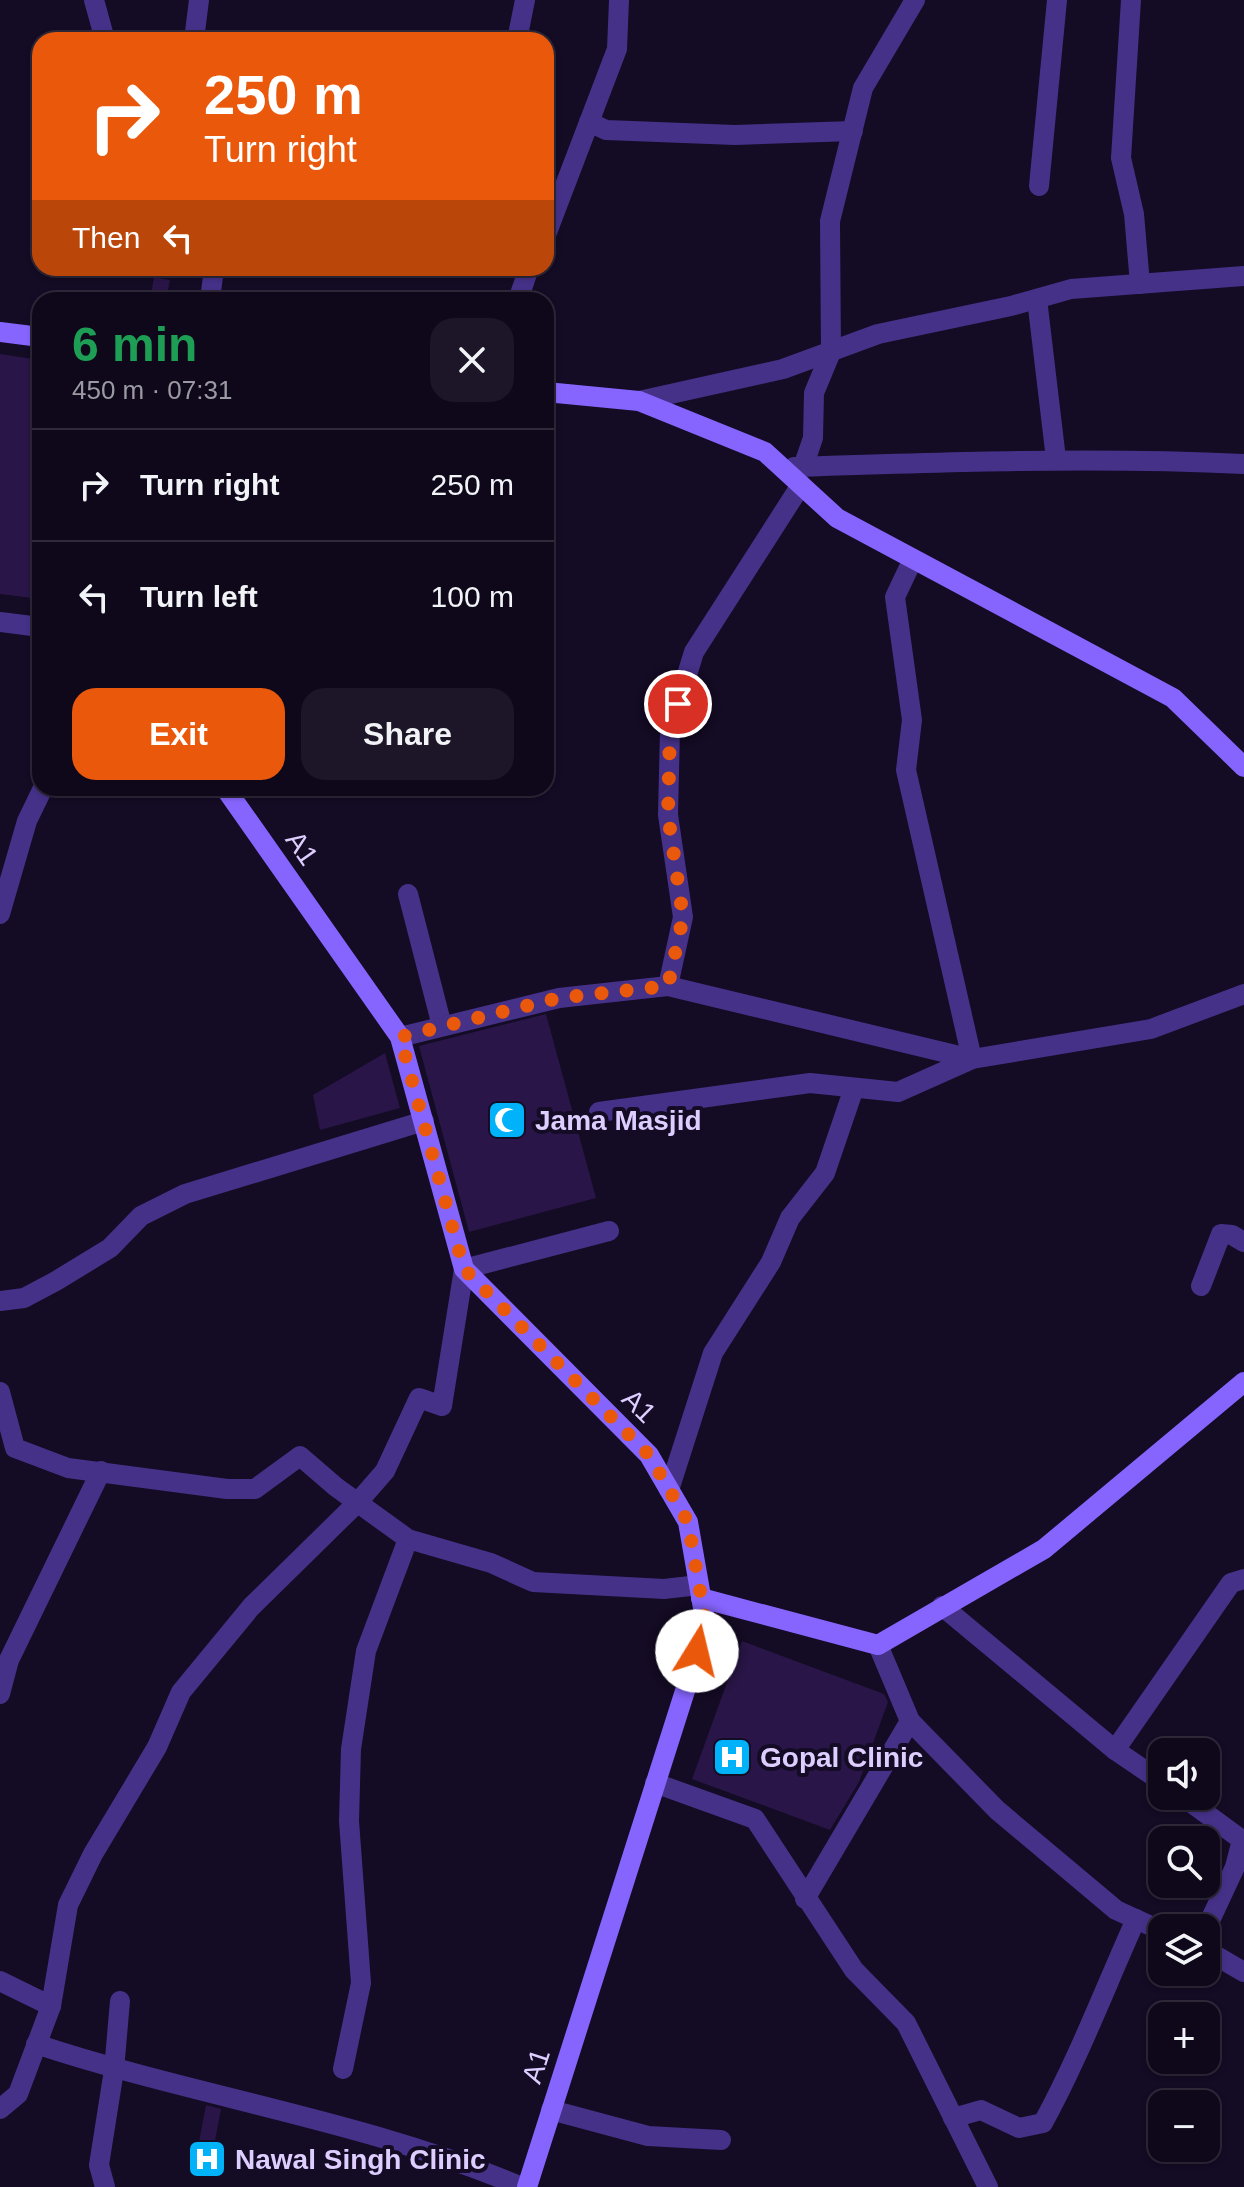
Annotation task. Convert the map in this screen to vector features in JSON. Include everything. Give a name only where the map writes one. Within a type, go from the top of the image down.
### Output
[{"type":"main road","points":[[0,332],[32,336]]},
{"type":"main road","points":[[554,393],[639,401],[765,452],[782,468],[802,476],[837,518],[1173,698],[1244,767]]},
{"type":"main road","name":"A1","points":[[231,796],[400,1037],[464,1269],[649,1455],[688,1522],[706,1625],[524,2187]]},
{"type":"main road","points":[[700,1592],[878,1645],[1044,1549],[1244,1382]]},
{"type":"street","points":[[94,0],[103,32]]},
{"type":"street","points":[[195,32],[199,0]]},
{"type":"street","points":[[519,32],[525,0]]},
{"type":"street","points":[[554,214],[617,49],[619,0]]},
{"type":"street","points":[[668,986],[683,917],[668,815],[670,730],[694,652],[802,476],[813,438],[814,393],[831,352],[830,221],[863,88],[915,0]]},
{"type":"street","points":[[1039,186],[1057,0]]},
{"type":"street","points":[[1131,0],[1121,158],[1134,214],[1140,284]]},
{"type":"street","points":[[589,122],[606,130],[721,134],[853,131]]},
{"type":"street","points":[[639,401],[783,369],[878,334],[1071,289],[1244,276]]},
{"type":"street","points":[[1037,299],[1056,459]]},
{"type":"street","points":[[802,476],[1056,459],[1244,464]]},
{"type":"street","points":[[913,559],[895,597],[912,720],[906,770],[972,1059]]},
{"type":"street","points":[[0,622],[32,626]]},
{"type":"street","points":[[0,914],[27,821],[39,796]]},
{"type":"street","points":[[408,894],[442,1026]]},
{"type":"street","points":[[400,1037],[559,998],[668,986],[972,1059]]},
{"type":"street","points":[[599,1112],[810,1083],[898,1092],[972,1059],[1151,1029],[1244,994]]},
{"type":"street","points":[[669,1490],[713,1353],[771,1262],[790,1218],[825,1173],[854,1088]]},
{"type":"street","points":[[0,1301],[24,1298],[56,1281],[110,1248],[141,1216],[185,1194],[424,1121]]},
{"type":"street","points":[[0,2109],[18,2094],[51,2006],[68,1905],[93,1854],[157,1747],[181,1692],[251,1607],[358,1502],[385,1471],[419,1398],[442,1406],[464,1269],[609,1231]]},
{"type":"street","points":[[1201,1286],[1221,1234],[1232,1235],[1244,1242]]},
{"type":"street","points":[[0,1392],[15,1448],[68,1468],[255,1489],[300,1456],[408,1539],[491,1563],[533,1582],[700,1592]]},
{"type":"street","points":[[0,1694],[9,1660],[101,1471]]},
{"type":"street","points":[[343,2069],[361,1983],[349,1821],[351,1749],[366,1651],[408,1539]]},
{"type":"street","points":[[1115,1750],[1231,1583],[1244,1579]]},
{"type":"street","points":[[942,1606],[1115,1750],[1148,1772]]},
{"type":"street","points":[[878,1645],[910,1721],[997,1810],[1116,1910],[1148,1925]]},
{"type":"street","points":[[805,1899],[910,1721]]},
{"type":"street","points":[[655,1783],[755,1819],[854,1970],[906,2023],[988,2187]]},
{"type":"street","points":[[1201,1810],[1242,1840],[1235,1867],[1213,1914]]},
{"type":"street","points":[[953,2118],[981,2110],[1019,2128],[1043,2123],[1077,2060],[1084,2035],[1136,1919]]},
{"type":"street","points":[[1220,1958],[1244,1972]]},
{"type":"street","points":[[0,1981],[51,2006]]},
{"type":"street","points":[[105,2187],[99,2165],[114,2070],[120,2001]]},
{"type":"street","points":[[36,2044],[114,2070],[261,2105],[470,2165],[524,2187]]},
{"type":"street","points":[[551,2110],[648,2136],[721,2140]]},
{"type":"building","points":[[154,277],[170,280],[168,292],[151,292]]},
{"type":"building","points":[[0,354],[32,359],[32,598],[0,594]]},
{"type":"building","name":"Jama Masjid","points":[[546,1014],[596,1198],[469,1232],[419,1046]]},
{"type":"building","points":[[385,1053],[400,1108],[320,1130],[313,1095]]},
{"type":"building","points":[[742,1641],[884,1694],[888,1702],[859,1782],[830,1830],[692,1779]]},
{"type":"building","points":[[206,2105],[221,2109],[213,2152],[223,2154],[219,2173],[194,2168]]},
{"type":"place","name":"Jama Masjid","points":[[507,1120]]},
{"type":"place","name":"Gopal Clinic","points":[[732,1757]]},
{"type":"place","name":"Nawal Singh Clinic","points":[[207,2159]]},
{"type":"route","points":[[678,704],[670,730],[668,815],[683,917],[668,986],[559,998],[400,1037],[464,1269],[649,1455],[688,1522],[706,1625],[697,1651]]}]
